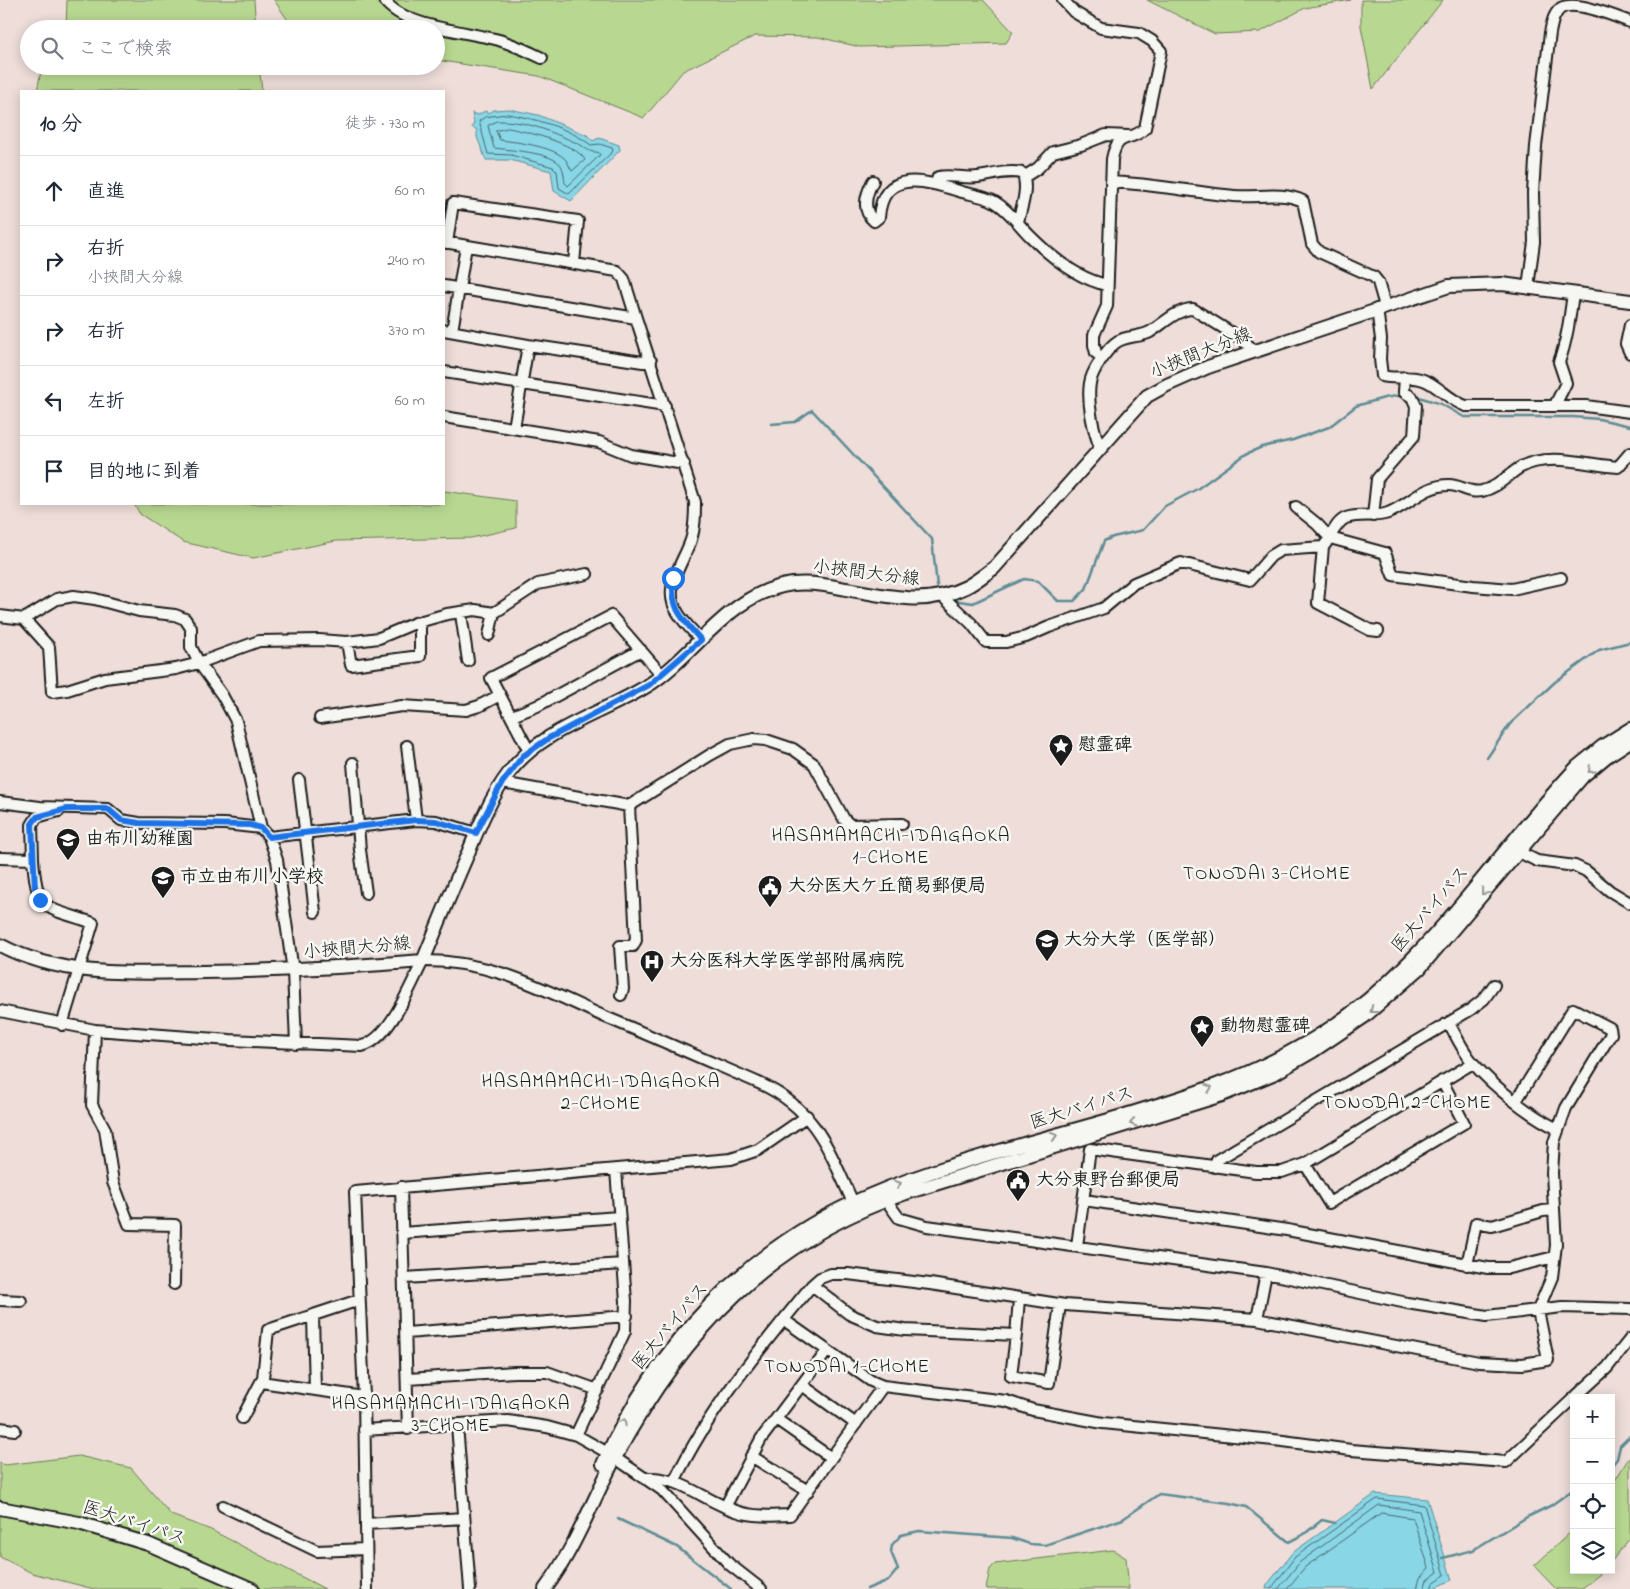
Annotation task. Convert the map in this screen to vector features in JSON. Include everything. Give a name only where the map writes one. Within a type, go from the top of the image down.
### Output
[{"type":"main road","name":"小挾間大分線","points":[[0,945],[39,961],[77,970],[167,973],[293,971],[423,961],[476,833],[502,783],[515,764],[529,750],[632,695],[662,675],[740,604],[778,586],[809,583],[901,599],[921,600],[942,596],[966,587],[994,568],[1147,396],[1167,385],[1254,350],[1449,286],[1502,284],[1630,301]]},
{"type":"main road","name":"医大バイパス","points":[[545,1589],[578,1532],[592,1488],[612,1455],[631,1407],[658,1365],[713,1301],[736,1280],[776,1249],[813,1225],[931,1173],[1216,1086],[1269,1064],[1314,1039],[1362,1005],[1400,971],[1429,942],[1572,774],[1602,746],[1630,729]]},
{"type":"main road","name":"医大バイパス","points":[[855,1207],[886,1200],[1222,1095],[1275,1073],[1313,1052],[1365,1016],[1419,969],[1583,776],[1607,756],[1630,741]]},
{"type":"main road","name":"医大バイパス","points":[[0,1508],[79,1523],[112,1532],[168,1551],[252,1589]]},
{"type":"street","points":[[384,0],[402,16],[413,20]]},
{"type":"street","points":[[1063,0],[1074,12],[1100,28],[1139,33],[1152,41],[1161,50],[1146,128],[1140,133],[1120,140],[1114,148],[1107,306],[1094,335],[1096,353],[1103,358]]},
{"type":"street","points":[[1528,287],[1534,242],[1533,193],[1536,146],[1550,33],[1554,16],[1562,8],[1580,4],[1630,22]]},
{"type":"street","points":[[445,28],[500,41],[542,58]]},
{"type":"street","points":[[1024,177],[1038,168],[1053,152],[1080,145],[1106,134],[1129,137]]},
{"type":"street","points":[[936,183],[938,177],[946,175],[977,177],[1005,171],[1022,173],[1024,177],[1024,196],[1018,221]]},
{"type":"street","points":[[873,181],[866,194],[866,208],[869,217],[874,221],[879,217],[884,194],[891,188],[917,181],[936,183],[994,201],[1018,221],[1052,257],[1078,273],[1107,285]]},
{"type":"street","points":[[1111,182],[1145,183],[1237,196],[1292,196],[1303,201],[1312,244],[1319,252],[1374,277],[1378,282],[1381,308],[1380,371],[1382,376],[1405,377],[1426,381],[1456,403],[1466,406],[1586,406],[1630,412]]},
{"type":"street","points":[[574,263],[578,221],[453,203],[445,242],[617,271],[624,279],[695,502],[695,522],[691,540],[673,578],[672,597],[677,612],[701,640]]},
{"type":"street","points":[[466,246],[459,288],[448,330],[528,345],[643,362],[651,361]]},
{"type":"street","points":[[445,286],[636,318]]},
{"type":"street","points":[[1556,405],[1566,383],[1559,362],[1565,346],[1573,293]]},
{"type":"street","points":[[1100,447],[1092,410],[1090,382],[1103,358],[1114,344],[1125,337],[1146,334],[1185,309],[1200,312],[1243,340],[1254,350]]},
{"type":"street","points":[[1630,325],[1626,344],[1630,353]]},
{"type":"street","points":[[514,428],[528,345]]},
{"type":"street","points":[[445,372],[665,406]]},
{"type":"street","points":[[1373,516],[1377,479],[1414,436],[1416,406],[1412,397],[1404,392],[1405,377]]},
{"type":"street","points":[[445,417],[598,442],[631,455],[684,464]]},
{"type":"street","points":[[1378,630],[1370,630],[1318,603],[1323,547],[1339,524],[1346,518],[1373,516],[1389,512],[1432,487],[1450,485],[1468,491],[1482,491],[1500,484],[1521,467],[1537,462],[1567,460],[1618,467],[1630,453]]},
{"type":"street","points":[[1296,507],[1317,524],[1330,538],[1385,553],[1391,572],[1403,577],[1512,589],[1562,578]]},
{"type":"street","points":[[942,596],[971,623],[986,642],[1006,642],[1026,637],[1104,608],[1134,583],[1181,563],[1250,580],[1270,556],[1281,550],[1323,547]]},
{"type":"street","points":[[24,619],[49,647],[52,692],[67,690],[105,678],[176,669],[199,663],[260,641],[319,640],[346,642],[380,638],[420,622],[447,614],[462,614],[475,610],[494,613],[538,584],[587,574]]},
{"type":"street","points":[[0,616],[24,619],[57,598],[74,596],[95,599],[139,611],[175,615],[185,619],[191,628],[191,647],[199,663],[222,695],[236,721],[261,828],[269,837],[277,860],[293,971],[296,1044]]},
{"type":"street","points":[[489,635],[494,613]]},
{"type":"street","points":[[462,614],[468,661]]},
{"type":"street","points":[[529,750],[491,678],[610,616],[662,675]]},
{"type":"street","points":[[346,642],[351,665],[420,656],[420,622]]},
{"type":"street","points":[[512,716],[537,706],[641,650]]},
{"type":"street","points":[[320,718],[402,706],[466,710],[500,695]]},
{"type":"street","points":[[502,783],[628,806],[683,770],[730,744],[760,740],[793,749],[814,764],[844,819],[850,825],[902,824]]},
{"type":"street","points":[[407,746],[416,820]]},
{"type":"street","points":[[353,763],[360,826],[360,850],[366,893]]},
{"type":"street","points":[[299,780],[315,912]]},
{"type":"street","points":[[0,802],[67,809],[108,809],[121,820],[139,823],[225,824],[261,828]]},
{"type":"street","points":[[621,995],[623,989],[620,946],[633,946],[636,940],[628,806]]},
{"type":"street","points":[[62,1024],[77,970],[93,923],[47,907],[40,900],[35,889],[32,824],[37,817],[67,809]]},
{"type":"street","points":[[269,837],[416,820],[436,821],[476,833]]},
{"type":"street","points":[[1521,853],[1537,861],[1575,866],[1586,871],[1610,892],[1630,904]]},
{"type":"street","points":[[0,858],[33,859]]},
{"type":"street","points":[[0,1011],[95,1030],[296,1044],[362,1046],[369,1044],[381,1035],[394,1017],[423,961],[473,964],[516,977],[776,1091],[796,1105],[807,1116],[827,1148],[855,1207]]},
{"type":"street","points":[[1215,1167],[1217,1160],[1449,1023],[1484,999],[1494,985]]},
{"type":"street","points":[[675,1480],[705,1425],[784,1320],[812,1285],[820,1278],[831,1274],[848,1274],[930,1284],[1060,1304],[1257,1319],[1479,1362],[1522,1364],[1548,1360],[1538,1310],[1552,1277],[1556,1245],[1552,1158],[1558,1129],[1566,1108],[1611,1034],[1610,1028],[1573,1009],[1516,1102]]},
{"type":"street","points":[[1449,1023],[1473,1063],[1531,1114],[1558,1129]]},
{"type":"street","points":[[95,1030],[92,1105],[106,1129],[113,1182],[129,1224],[175,1225],[174,1284]]},
{"type":"street","points":[[1077,1246],[1090,1149],[1272,1174],[1305,1164],[1473,1063]]},
{"type":"street","points":[[1305,1164],[1328,1203],[1464,1123],[1442,1081]]},
{"type":"street","points":[[367,1589],[364,1397],[355,1192],[719,1160],[746,1155],[758,1150],[807,1116]]},
{"type":"street","points":[[576,1435],[624,1331],[626,1316],[616,1170]]},
{"type":"street","points":[[401,1187],[408,1428]]},
{"type":"street","points":[[886,1200],[895,1214],[908,1222],[1266,1273],[1407,1303],[1487,1316],[1562,1307],[1630,1309]]},
{"type":"street","points":[[1084,1200],[1287,1230],[1467,1265],[1509,1268],[1554,1257]]},
{"type":"street","points":[[1467,1265],[1476,1223],[1492,1226],[1543,1211],[1554,1210]]},
{"type":"street","points":[[402,1233],[619,1217]]},
{"type":"street","points":[[405,1278],[623,1264]]},
{"type":"street","points":[[1257,1319],[1266,1273]]},
{"type":"street","points":[[812,1285],[849,1314],[877,1326],[899,1329],[1016,1335]]},
{"type":"street","points":[[1020,1298],[1011,1376],[1049,1383],[1060,1304]]},
{"type":"street","points":[[0,1300],[21,1301]]},
{"type":"street","points":[[242,1418],[261,1382],[268,1330],[313,1317],[359,1300]]},
{"type":"street","points":[[406,1333],[626,1316]]},
{"type":"street","points":[[313,1317],[315,1389]]},
{"type":"street","points":[[784,1320],[827,1351],[883,1386],[1006,1401],[1033,1410],[1103,1423],[1283,1441],[1351,1450],[1506,1462],[1570,1402]]},
{"type":"street","points":[[1578,1394],[1607,1368],[1630,1340]]},
{"type":"street","points":[[725,1507],[751,1456],[827,1351]]},
{"type":"street","points":[[408,1379],[515,1372],[547,1372],[598,1390]]},
{"type":"street","points":[[261,1382],[364,1397]]},
{"type":"street","points":[[802,1385],[856,1424]]},
{"type":"street","points":[[646,1478],[660,1477],[675,1480],[725,1507],[750,1515],[790,1515],[883,1386]]},
{"type":"street","points":[[776,1419],[830,1457]]},
{"type":"street","points":[[364,1430],[508,1422],[547,1427],[576,1435],[612,1455],[646,1478],[673,1500],[729,1564],[761,1589]]},
{"type":"street","points":[[457,1425],[470,1589]]},
{"type":"street","points":[[0,1428],[15,1430]]},
{"type":"street","points":[[751,1456],[808,1491]]},
{"type":"street","points":[[223,1506],[317,1551],[366,1549]]},
{"type":"street","points":[[366,1524],[464,1518]]},
{"type":"green space","points":[[67,0],[254,0],[255,20],[66,20]]},
{"type":"green space","points":[[274,0],[983,0],[1013,32],[1006,43],[860,47],[818,37],[755,36],[683,71],[644,118],[539,76],[445,61],[445,20],[288,20]]},
{"type":"green space","points":[[1147,0],[1351,0],[1305,8],[1260,32],[1215,34]]},
{"type":"green space","points":[[1361,0],[1443,0],[1373,89],[1361,26]]},
{"type":"green space","points":[[40,75],[260,75],[262,90],[37,90]]},
{"type":"green space","points":[[445,491],[516,501],[516,528],[471,538],[336,541],[253,558],[183,542],[140,514],[135,505],[445,505]]},
{"type":"green space","points":[[79,1456],[131,1468],[171,1515],[211,1530],[325,1589],[94,1589],[32,1573],[0,1557],[0,1463],[5,1465]]},
{"type":"green space","points":[[1630,1456],[1630,1538],[1615,1557],[1615,1484],[1615,1480]]},
{"type":"green space","points":[[1570,1533],[1570,1574],[1600,1574],[1581,1589],[1556,1589],[1534,1566]]},
{"type":"green space","points":[[1113,1550],[1126,1558],[1129,1589],[986,1589],[990,1569],[995,1564]]},
{"type":"water","points":[[509,109],[538,115],[587,135],[593,141],[599,138],[619,145],[620,150],[571,201],[554,191],[551,171],[510,160],[486,160],[477,137],[477,130],[472,127],[474,123],[472,113],[478,115],[485,111],[489,113],[494,110]]},
{"type":"water","points":[[1375,1494],[1427,1499],[1452,1580],[1431,1589],[1266,1589],[1267,1585],[1292,1553]]},
{"type":"waterway","points":[[952,600],[973,603],[1024,579],[1038,581],[1058,601],[1074,601],[1086,589],[1104,541],[1143,530],[1165,506],[1197,489],[1246,454],[1262,447],[1293,440],[1329,427],[1356,406],[1403,395]]},
{"type":"waterway","points":[[1416,396],[1441,404],[1464,417],[1573,417],[1599,419],[1630,426]]},
{"type":"waterway","points":[[771,424],[795,422],[812,410],[932,539],[937,586]]},
{"type":"waterway","points":[[1487,758],[1510,724],[1555,682],[1599,650],[1630,642]]},
{"type":"waterway","points":[[1615,1461],[1620,1446],[1630,1436]]},
{"type":"waterway","points":[[1443,1558],[1473,1550],[1527,1517],[1550,1506],[1570,1492]]},
{"type":"waterway","points":[[867,1589],[889,1580],[898,1569],[891,1552],[892,1545],[901,1535],[919,1531],[1012,1538],[1030,1544],[1045,1545],[1123,1519],[1159,1494],[1246,1507],[1289,1542],[1303,1535],[1322,1520],[1335,1523]]},
{"type":"waterway","points":[[618,1519],[677,1547],[731,1589]]},
{"type":"place","name":"慰霊碑","points":[[1061,767]]},
{"type":"place","name":"由布川幼稚園","points":[[68,861]]},
{"type":"place","name":"市立由布川小学校","points":[[163,899]]},
{"type":"place","name":"大分医大ケ丘簡易郵便局","points":[[770,908]]},
{"type":"place","name":"大分大学（医学部）","points":[[1047,962]]},
{"type":"place","name":"大分医科大学医学部附属病院","points":[[652,983]]},
{"type":"place","name":"動物慰霊碑","points":[[1202,1048]]},
{"type":"place","name":"大分東野台郵便局","points":[[1018,1202]]},
{"type":"district","name":"HASAMAMACHI-IDAIGAOKA 1-CHOME","points":[[891,847]]},
{"type":"district","name":"TONODAI 3-CHOME","points":[[1267,874]]},
{"type":"district","name":"HASAMAMACHI-IDAIGAOKA 2-CHOME","points":[[601,1093]]},
{"type":"district","name":"TONODAI 2-CHOME","points":[[1407,1103]]},
{"type":"district","name":"TONODAI 1-CHOME","points":[[847,1367]]},
{"type":"district","name":"HASAMAMACHI-IDAIGAOKA 3-CHOME","points":[[451,1415]]},
{"type":"route","points":[[40,900],[35,889],[32,824],[37,817],[67,809],[108,809],[121,820],[139,823],[250,825],[261,828],[269,837],[384,822],[416,820],[436,821],[476,833],[493,797],[515,764],[523,756],[536,745],[649,685],[670,669],[701,640],[677,612],[672,597],[673,578]]}]
